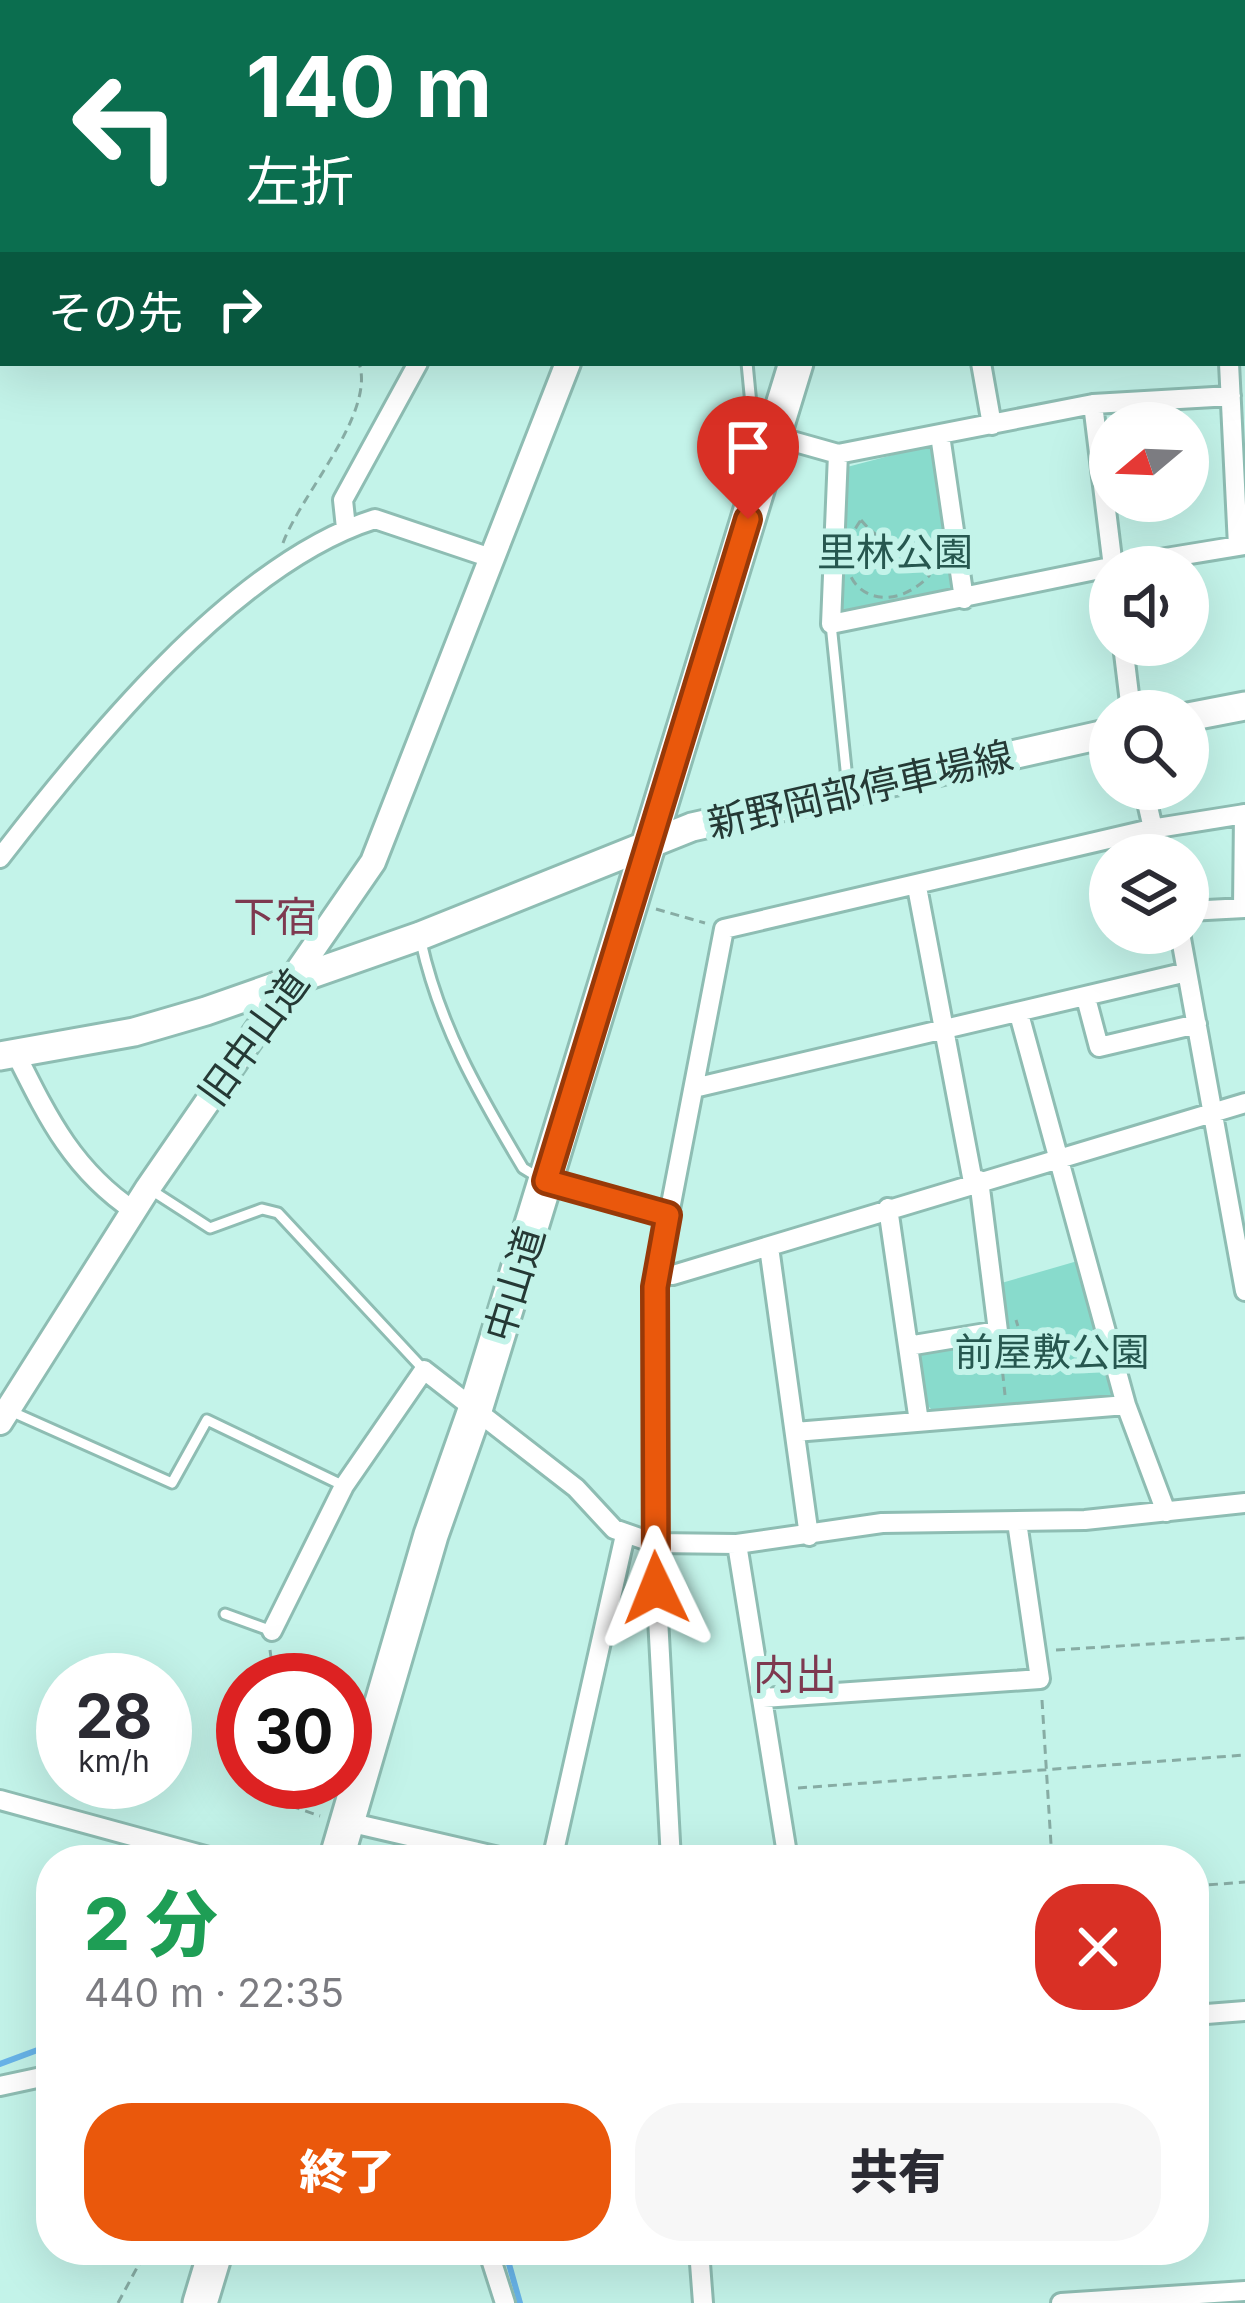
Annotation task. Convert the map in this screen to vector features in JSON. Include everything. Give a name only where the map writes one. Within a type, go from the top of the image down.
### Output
[{"type":"highway","name":"中山道","points":[[341,1845],[431,1535],[476,1410],[795,366]]},
{"type":"highway","points":[[200,2303],[211,2265]]},
{"type":"main road","points":[[1209,713],[1245,706]]},
{"type":"main road","name":"新野岡部停車場線","points":[[8,1055],[134,1032],[295,980],[420,937],[648,842],[848,789],[1089,737]]},
{"type":"street","points":[[346,528],[343,500],[416,366]]},
{"type":"street","name":"旧中山道","points":[[4,1416],[148,1188],[373,862],[488,557],[567,366]]},
{"type":"street","points":[[982,366],[992,424]]},
{"type":"street","points":[[1209,551],[1241,546],[1229,366]]},
{"type":"street","points":[[1128,402],[1231,396]]},
{"type":"street","points":[[773,436],[838,454],[1089,405]]},
{"type":"street","points":[[940,435],[964,598]]},
{"type":"street","points":[[838,454],[831,624],[1089,572]]},
{"type":"street","points":[[0,858],[132,699],[215,620],[346,528],[375,519],[488,557]]},
{"type":"street","points":[[1148,810],[1153,834]]},
{"type":"street","points":[[670,1845],[654,1543],[658,1274],[724,929],[1151,829],[1244,814],[1244,908],[1209,909]]},
{"type":"street","points":[[908,1346],[998,1331],[976,1181],[916,886]]},
{"type":"street","points":[[1184,954],[1212,1109],[1238,1210],[1245,1291]]},
{"type":"street","points":[[694,1088],[947,1033],[1187,972]]},
{"type":"street","points":[[1085,998],[1099,1047],[1196,1024]]},
{"type":"street","points":[[1018,1014],[1126,1405],[1166,1512]]},
{"type":"street","points":[[8,1055],[71,1158],[100,1188],[134,1211]]},
{"type":"street","points":[[658,1274],[674,1275],[1212,1109],[1245,1103]]},
{"type":"street","points":[[546,1181],[668,1215]]},
{"type":"street","points":[[888,1208],[919,1422]]},
{"type":"street","points":[[769,1247],[809,1536]]},
{"type":"street","points":[[272,1631],[344,1486],[424,1370],[576,1488],[625,1535],[654,1543],[737,1544],[882,1523],[1017,1522],[1245,1504]]},
{"type":"street","points":[[795,1432],[1126,1405]]},
{"type":"street","points":[[763,1698],[1040,1679],[1017,1522]]},
{"type":"street","points":[[555,1845],[625,1535]]},
{"type":"street","points":[[737,1544],[786,1845]]},
{"type":"street","points":[[0,1799],[166,1845]]},
{"type":"street","points":[[348,1822],[447,1845]]},
{"type":"street","points":[[1209,2013],[1245,2011]]},
{"type":"street","points":[[0,2086],[36,2078]]},
{"type":"street","points":[[493,2265],[505,2303]]},
{"type":"street","points":[[700,2265],[703,2303]]},
{"type":"street","points":[[1061,2303],[1245,2291]]},
{"type":"lane","points":[[747,366],[753,425],[773,436]]},
{"type":"lane","points":[[831,624],[848,789]]},
{"type":"lane","points":[[420,937],[434,1000],[459,1059],[523,1168],[546,1181]]},
{"type":"lane","points":[[148,1188],[210,1228],[262,1209],[278,1213],[424,1370]]},
{"type":"lane","points":[[4,1416],[172,1483],[207,1420],[344,1486]]},
{"type":"lane","points":[[225,1613],[272,1631]]},
{"type":"path","points":[[270,578],[287,531],[348,426],[364,380],[360,366]]},
{"type":"path","points":[[861,520],[888,543],[907,546],[929,540],[929,576],[919,586],[897,597],[877,598],[852,582],[848,541],[861,520]]},
{"type":"path","points":[[649,907],[724,929]]},
{"type":"path","points":[[1000,1358],[1008,1414]]},
{"type":"path","points":[[272,1631],[273,1653]]},
{"type":"path","points":[[1036,1652],[1245,1638]]},
{"type":"path","points":[[1040,1679],[1051,1845]]},
{"type":"path","points":[[777,1790],[1245,1755]]},
{"type":"path","points":[[305,1809],[348,1822]]},
{"type":"path","points":[[1209,1885],[1245,1882]]},
{"type":"path","points":[[118,2303],[138,2265]]},
{"type":"green space","name":"里林公園","points":[[927,446],[935,453],[954,591],[839,616],[847,467]]},
{"type":"green space","name":"前屋敷公園","points":[[1081,1260],[1117,1394],[1113,1399],[932,1410],[924,1402],[918,1349],[1004,1335],[998,1284]]},
{"type":"waterway","points":[[0,2064],[36,2051]]},
{"type":"waterway","points":[[509,2265],[520,2303]]},
{"type":"district","name":"下宿","points":[[275,916]]},
{"type":"district","name":"内出","points":[[795,1674]]},
{"type":"route","points":[[656,1588],[655,1287],[668,1215],[546,1181],[748,519]]}]
